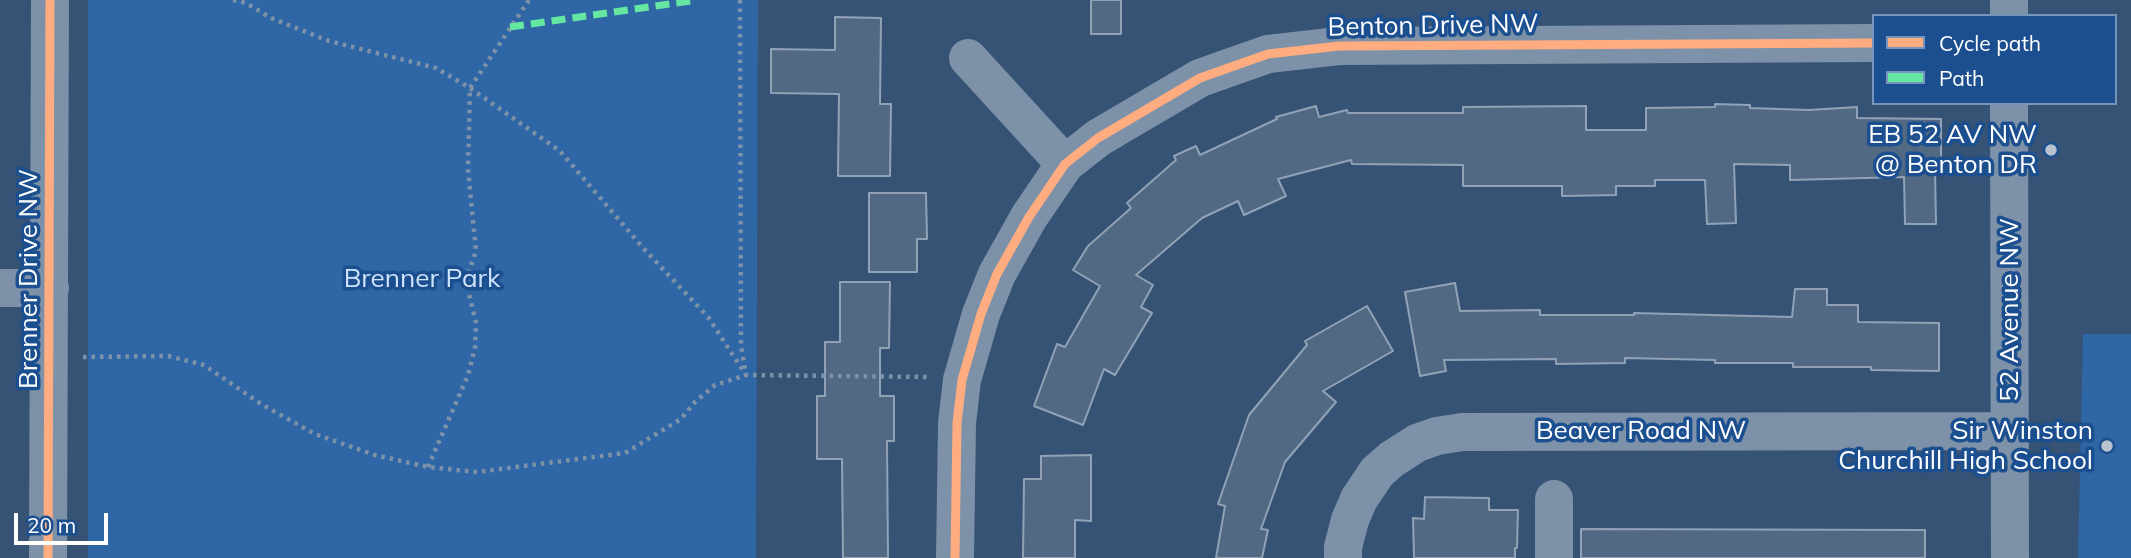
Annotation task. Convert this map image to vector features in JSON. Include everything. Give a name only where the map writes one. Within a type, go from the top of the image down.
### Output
[{"type":"street","name":"Brenner Drive NW","points":[[48,558],[50,0]]},
{"type":"street","name":"Benton Drive NW","points":[[956,558],[957,423],[962,380],[981,314],[997,274],[1029,217],[1065,164],[1098,138],[1200,78],[1268,54],[1339,46],[1872,43]]},
{"type":"street","points":[[968,58],[1065,164]]},
{"type":"street","name":"52 Avenue NW","points":[[2009,105],[2010,558]]},
{"type":"street","points":[[0,288],[50,288]]},
{"type":"street","name":"Beaver Road NW","points":[[1343,558],[1350,520],[1359,499],[1377,472],[1417,443],[1437,436],[1462,432],[2010,431]]},
{"type":"street","points":[[1554,499],[1554,558]]},
{"type":"path","points":[[233,0],[246,3],[271,18],[329,41],[436,68],[470,88],[560,151],[644,249],[709,317],[746,375]]},
{"type":"path","points":[[428,467],[468,374],[474,348],[476,322],[469,295],[469,271],[476,251],[468,169],[470,88],[529,0]]},
{"type":"path","points":[[740,0],[741,345],[746,375]]},
{"type":"path","points":[[83,357],[168,356],[204,365],[261,404],[315,434],[375,455],[428,467],[477,472],[625,453],[681,419],[695,402],[715,385],[746,375],[936,377],[962,380]]},
{"type":"green space","name":"Brenner Park","points":[[88,0],[758,0],[756,558],[88,558]]},
{"type":"green space","name":"Sir Winston Churchill High School","points":[[2083,334],[2131,334],[2131,558],[2078,558]]},
{"type":"building","points":[[1091,0],[1121,0],[1121,34],[1091,34]]},
{"type":"building","points":[[835,17],[881,18],[880,104],[891,104],[890,176],[838,176],[839,94],[771,93],[771,49],[835,50]]},
{"type":"building","points":[[1715,104],[1809,110],[1857,107],[1857,118],[1941,119],[1941,169],[1935,169],[1936,224],[1905,224],[1904,177],[1790,180],[1790,165],[1734,164],[1736,223],[1707,224],[1705,180],[1655,180],[1655,186],[1616,186],[1616,195],[1562,196],[1562,186],[1463,186],[1463,165],[1352,164],[1351,160],[1278,179],[1286,196],[1244,215],[1238,201],[1202,218],[1136,275],[1153,285],[1141,307],[1152,313],[1115,375],[1104,369],[1083,425],[1034,406],[1057,344],[1065,347],[1100,286],[1073,270],[1088,246],[1131,208],[1127,203],[1176,160],[1174,156],[1196,146],[1200,155],[1277,119],[1276,117],[1316,106],[1319,117],[1347,110],[1348,113],[1463,113],[1463,107],[1586,106],[1586,130],[1646,130],[1646,108],[1715,107]]},
{"type":"building","points":[[869,193],[926,193],[927,239],[917,239],[917,272],[869,272]]},
{"type":"building","points":[[840,282],[890,282],[889,348],[880,348],[880,396],[894,396],[894,441],[887,441],[888,558],[843,558],[842,459],[817,459],[817,396],[825,396],[825,342],[840,342]]},
{"type":"building","points":[[1455,283],[1460,311],[1540,310],[1540,315],[1634,313],[1792,317],[1795,289],[1827,289],[1827,305],[1858,305],[1858,322],[1939,323],[1939,371],[1625,358],[1625,363],[1556,364],[1556,359],[1444,360],[1446,371],[1420,376],[1405,292]]},
{"type":"building","points":[[1367,306],[1393,351],[1323,391],[1336,402],[1285,462],[1261,529],[1268,530],[1262,558],[1216,558],[1225,506],[1218,504],[1249,415],[1307,345],[1305,341]]},
{"type":"building","points":[[1091,455],[1091,521],[1075,520],[1075,558],[1023,558],[1024,479],[1041,479],[1041,456]]},
{"type":"building","points":[[1425,497],[1489,498],[1489,510],[1518,510],[1515,558],[1414,558],[1413,518],[1424,519]]},
{"type":"building","points":[[1581,529],[1925,530],[1925,558],[1581,558]]},
{"type":"marked path","points":[[510,27],[697,0]]},
{"type":"cycle path","points":[[48,558],[50,0]]},
{"type":"cycle path","points":[[955,558],[957,423],[962,380],[981,314],[997,274],[1029,217],[1065,164],[1098,138],[1200,78],[1268,54],[1339,46],[1872,43]]},
{"type":"place","name":"EB 52 AV NW @ Benton DR","points":[[2051,150]]},
{"type":"place","name":"Sir Winston Churchill High School","points":[[2107,446]]}]
